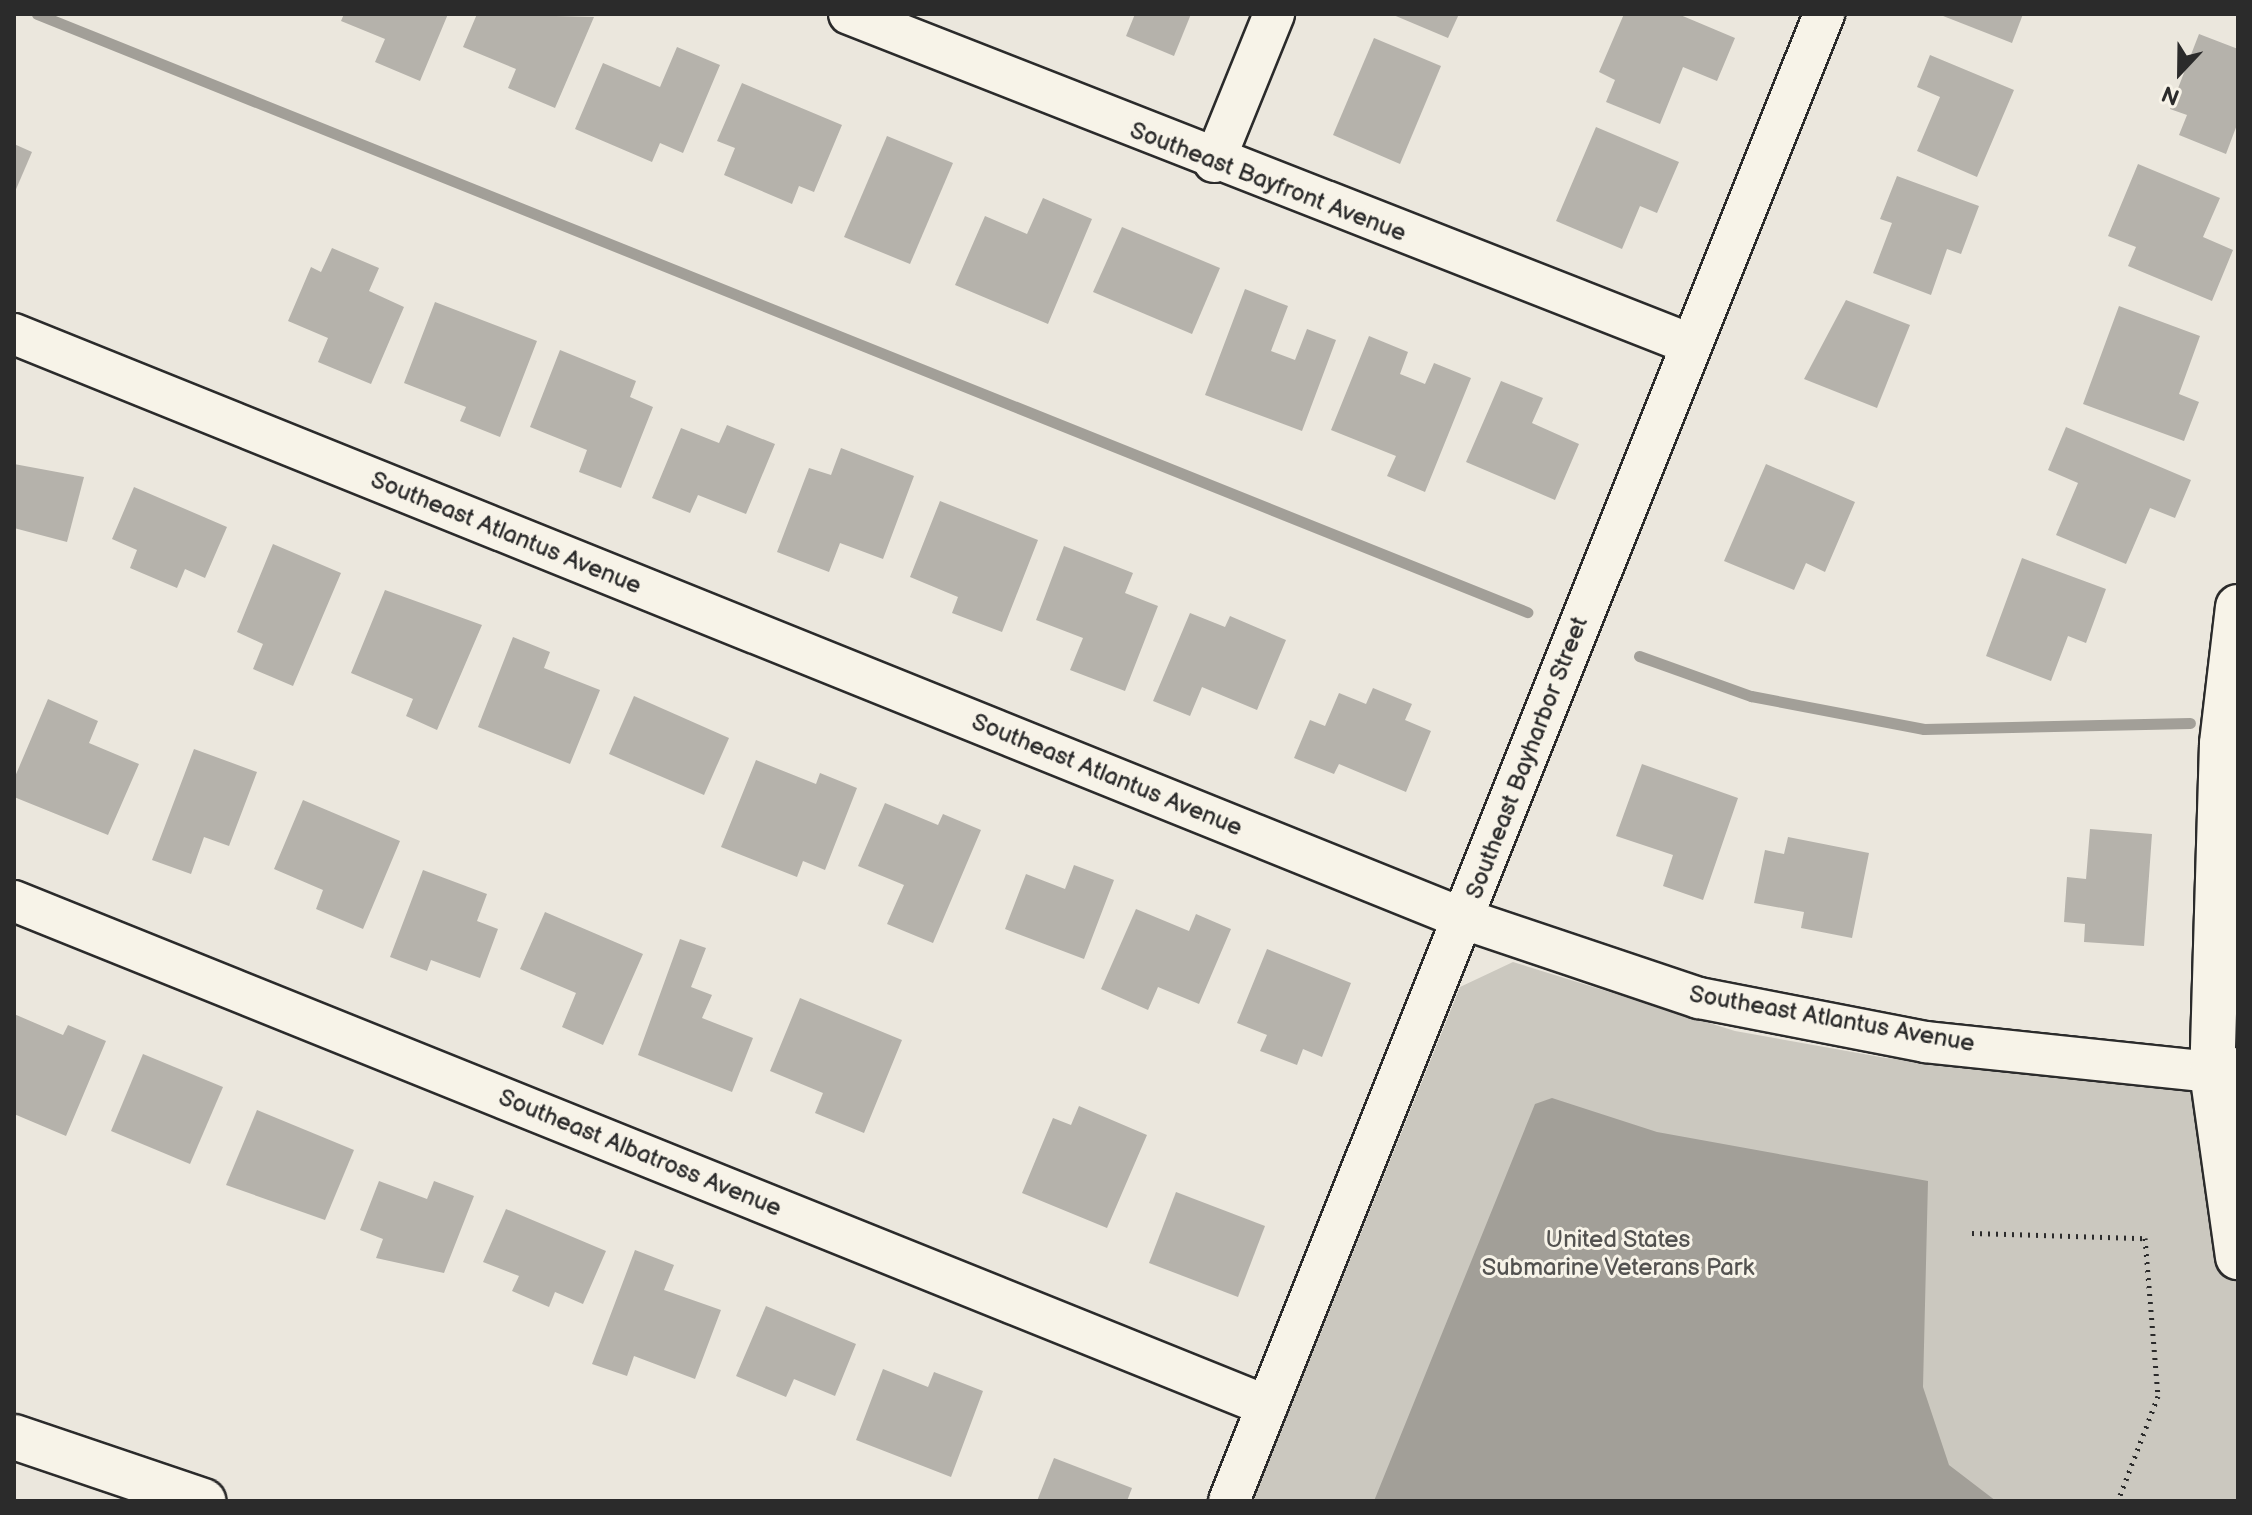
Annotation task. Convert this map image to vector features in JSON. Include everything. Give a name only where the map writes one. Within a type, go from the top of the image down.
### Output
[{"type":"street","name":"Southeast Bayfront Avenue","points":[[849,14],[1214,162],[1690,344]]},
{"type":"street","points":[[1214,162],[1274,14]]},
{"type":"street","name":"Southeast Bayharbor Street","points":[[1229,1501],[1824,14]]},
{"type":"street","name":"Southeast Atlantus Avenue","points":[[14,334],[1464,919],[1699,998],[1925,1042],[2225,1070]]},
{"type":"street","points":[[2238,607],[2222,744],[2225,1070],[2238,1257]]},
{"type":"street","name":"Southeast Albatross Avenue","points":[[14,901],[1267,1406]]},
{"type":"street","points":[[14,1437],[203,1501]]},
{"type":"path","points":[[2024,1227],[2024,1234]]},
{"type":"path","points":[[1972,1233],[2145,1238],[2158,1396],[2118,1501]]},
{"type":"green space","name":"United States Submarine Veterans Park","points":[[1513,962],[1735,1031],[1886,1058],[2198,1081],[2238,1149],[2238,1501],[1253,1501],[1460,987]]},
{"type":"shaded area","points":[[1552,1098],[1657,1132],[1928,1181],[1923,1387],[1949,1465],[1996,1501],[1374,1501],[1535,1104]]},
{"type":"building","points":[[344,14],[448,14],[420,81],[375,62],[385,39],[341,21]]},
{"type":"building","points":[[477,14],[594,17],[555,108],[508,88],[516,69],[463,47]]},
{"type":"building","points":[[1135,14],[1191,14],[1174,56],[1126,36]]},
{"type":"building","points":[[1391,14],[1459,14],[1448,38]]},
{"type":"building","points":[[1624,14],[1678,14],[1735,38],[1717,81],[1683,67],[1660,124],[1606,102],[1615,80],[1599,72]]},
{"type":"building","points":[[1938,14],[2023,14],[2012,43]]},
{"type":"building","points":[[2199,34],[2238,49],[2238,122],[2226,154],[2179,135],[2187,115],[2170,109]]},
{"type":"building","points":[[1374,38],[1441,66],[1400,164],[1333,135]]},
{"type":"building","points":[[677,47],[720,65],[683,153],[660,143],[652,162],[575,129],[603,63],[660,87]]},
{"type":"building","points":[[1930,55],[2014,90],[1977,177],[1917,151],[1940,97],[1917,87]]},
{"type":"building","points":[[742,83],[842,125],[814,192],[799,186],[792,204],[724,175],[735,148],[717,141]]},
{"type":"building","points":[[1596,127],[1679,162],[1657,213],[1640,206],[1622,249],[1556,221]]},
{"type":"building","points":[[887,136],[953,163],[910,264],[844,237]]},
{"type":"building","points":[[14,144],[32,152],[14,194]]},
{"type":"building","points":[[2138,164],[2220,198],[2203,237],[2233,250],[2212,301],[2128,266],[2136,247],[2108,236]]},
{"type":"building","points":[[1897,176],[1979,206],[1961,254],[1947,249],[1931,295],[1873,273],[1892,223],[1880,219]]},
{"type":"building","points":[[1043,198],[1092,219],[1048,324],[955,285],[985,216],[1027,234]]},
{"type":"building","points":[[1122,227],[1220,268],[1192,334],[1093,292]]},
{"type":"building","points":[[332,248],[379,268],[369,291],[404,307],[371,384],[318,362],[328,338],[288,321],[311,267],[321,272]]},
{"type":"building","points":[[1245,289],[1288,306],[1271,351],[1295,360],[1307,329],[1336,340],[1302,431],[1205,395]]},
{"type":"building","points":[[1846,300],[1910,325],[1877,408],[1804,379]]},
{"type":"building","points":[[435,302],[537,341],[500,437],[460,421],[466,407],[404,383]]},
{"type":"building","points":[[2119,306],[2200,336],[2179,394],[2199,402],[2184,441],[2083,404]]},
{"type":"building","points":[[1369,336],[1408,352],[1400,374],[1425,384],[1434,363],[1471,378],[1425,492],[1387,476],[1396,456],[1331,430]]},
{"type":"building","points":[[560,350],[636,381],[630,397],[653,407],[621,488],[579,472],[587,450],[530,427]]},
{"type":"building","points":[[1501,381],[1543,398],[1532,423],[1579,444],[1555,500],[1466,462]]},
{"type":"building","points":[[727,425],[775,444],[746,514],[698,495],[690,513],[652,498],[681,428],[719,443]]},
{"type":"building","points":[[2066,427],[2191,480],[2175,518],[2150,508],[2126,564],[2056,535],[2078,483],[2048,470]]},
{"type":"building","points":[[841,448],[914,476],[883,559],[840,543],[829,572],[777,552],[809,468],[831,475]]},
{"type":"building","points":[[14,464],[84,477],[67,542],[14,528]]},
{"type":"building","points":[[1766,464],[1855,502],[1825,572],[1806,563],[1794,590],[1724,561]]},
{"type":"building","points":[[134,487],[227,527],[205,578],[185,569],[177,588],[130,568],[137,550],[112,539]]},
{"type":"building","points":[[940,501],[1038,540],[1002,632],[952,613],[958,597],[910,577]]},
{"type":"building","points":[[273,544],[341,573],[293,686],[253,669],[263,644],[237,632]]},
{"type":"building","points":[[1064,546],[1133,573],[1125,593],[1158,606],[1125,691],[1070,670],[1083,638],[1036,620]]},
{"type":"building","points":[[2022,558],[2106,589],[2086,643],[2068,636],[2051,681],[1986,656]]},
{"type":"building","points":[[385,590],[482,625],[437,730],[406,716],[413,699],[351,673]]},
{"type":"building","points":[[1190,613],[1225,627],[1230,616],[1286,640],[1257,710],[1202,687],[1190,716],[1153,701]]},
{"type":"building","points":[[513,637],[550,652],[544,668],[600,690],[570,764],[478,727]]},
{"type":"building","points":[[1373,688],[1412,704],[1405,720],[1431,731],[1406,792],[1339,764],[1334,774],[1294,758],[1310,720],[1325,726],[1339,693],[1366,704]]},
{"type":"building","points":[[634,696],[729,738],[704,795],[609,754]]},
{"type":"building","points":[[48,699],[98,721],[89,743],[139,764],[108,835],[14,797],[14,779]]},
{"type":"building","points":[[194,749],[257,772],[229,846],[204,837],[191,874],[152,860]]},
{"type":"building","points":[[756,760],[816,784],[820,773],[857,788],[825,870],[803,861],[797,877],[721,847]]},
{"type":"building","points":[[1642,764],[1738,798],[1703,900],[1663,886],[1673,855],[1616,836]]},
{"type":"building","points":[[303,800],[400,841],[363,929],[316,909],[323,890],[274,869]]},
{"type":"building","points":[[885,803],[938,825],[943,814],[981,830],[933,943],[887,924],[904,885],[858,866]]},
{"type":"building","points":[[2090,829],[2152,834],[2144,946],[2084,942],[2085,924],[2064,922],[2067,877],[2086,879]]},
{"type":"building","points":[[1788,837],[1869,853],[1852,938],[1801,928],[1804,912],[1754,903],[1765,850],[1784,854]]},
{"type":"building","points":[[1074,865],[1114,880],[1084,959],[1005,929],[1026,874],[1065,889]]},
{"type":"building","points":[[423,870],[487,894],[477,921],[498,929],[480,978],[431,960],[427,971],[390,957]]},
{"type":"building","points":[[1136,909],[1189,931],[1196,914],[1231,929],[1199,1004],[1158,987],[1148,1010],[1101,989]]},
{"type":"building","points":[[545,912],[643,954],[603,1045],[562,1027],[576,993],[520,969]]},
{"type":"building","points":[[680,939],[706,948],[691,987],[712,995],[702,1018],[753,1038],[732,1092],[638,1055]]},
{"type":"building","points":[[1267,949],[1351,983],[1322,1057],[1303,1049],[1297,1065],[1260,1051],[1267,1035],[1237,1023]]},
{"type":"building","points":[[800,998],[902,1040],[864,1133],[815,1113],[823,1093],[770,1071]]},
{"type":"building","points":[[14,1014],[63,1035],[68,1025],[106,1041],[66,1136],[14,1114]]},
{"type":"building","points":[[143,1054],[223,1087],[190,1164],[111,1131]]},
{"type":"building","points":[[1079,1106],[1147,1135],[1107,1228],[1022,1193],[1053,1118],[1071,1125]]},
{"type":"building","points":[[257,1110],[354,1150],[325,1220],[226,1185]]},
{"type":"building","points":[[379,1181],[427,1199],[434,1181],[474,1196],[444,1273],[376,1258],[383,1239],[360,1230]]},
{"type":"building","points":[[1176,1192],[1265,1226],[1238,1297],[1149,1263]]},
{"type":"building","points":[[506,1209],[606,1251],[583,1304],[555,1292],[549,1307],[512,1291],[519,1276],[483,1262]]},
{"type":"building","points":[[635,1250],[674,1265],[664,1290],[721,1310],[695,1379],[634,1356],[627,1376],[592,1364]]},
{"type":"building","points":[[766,1306],[856,1344],[835,1396],[794,1379],[786,1397],[736,1376]]},
{"type":"building","points":[[883,1369],[928,1387],[934,1372],[983,1391],[951,1477],[856,1440]]},
{"type":"building","points":[[1054,1458],[1132,1488],[1127,1501],[1037,1501]]},
{"type":"waterway","points":[[37,14],[1527,612]]},
{"type":"waterway","points":[[1639,656],[1751,696],[1924,729],[2190,723]]}]
